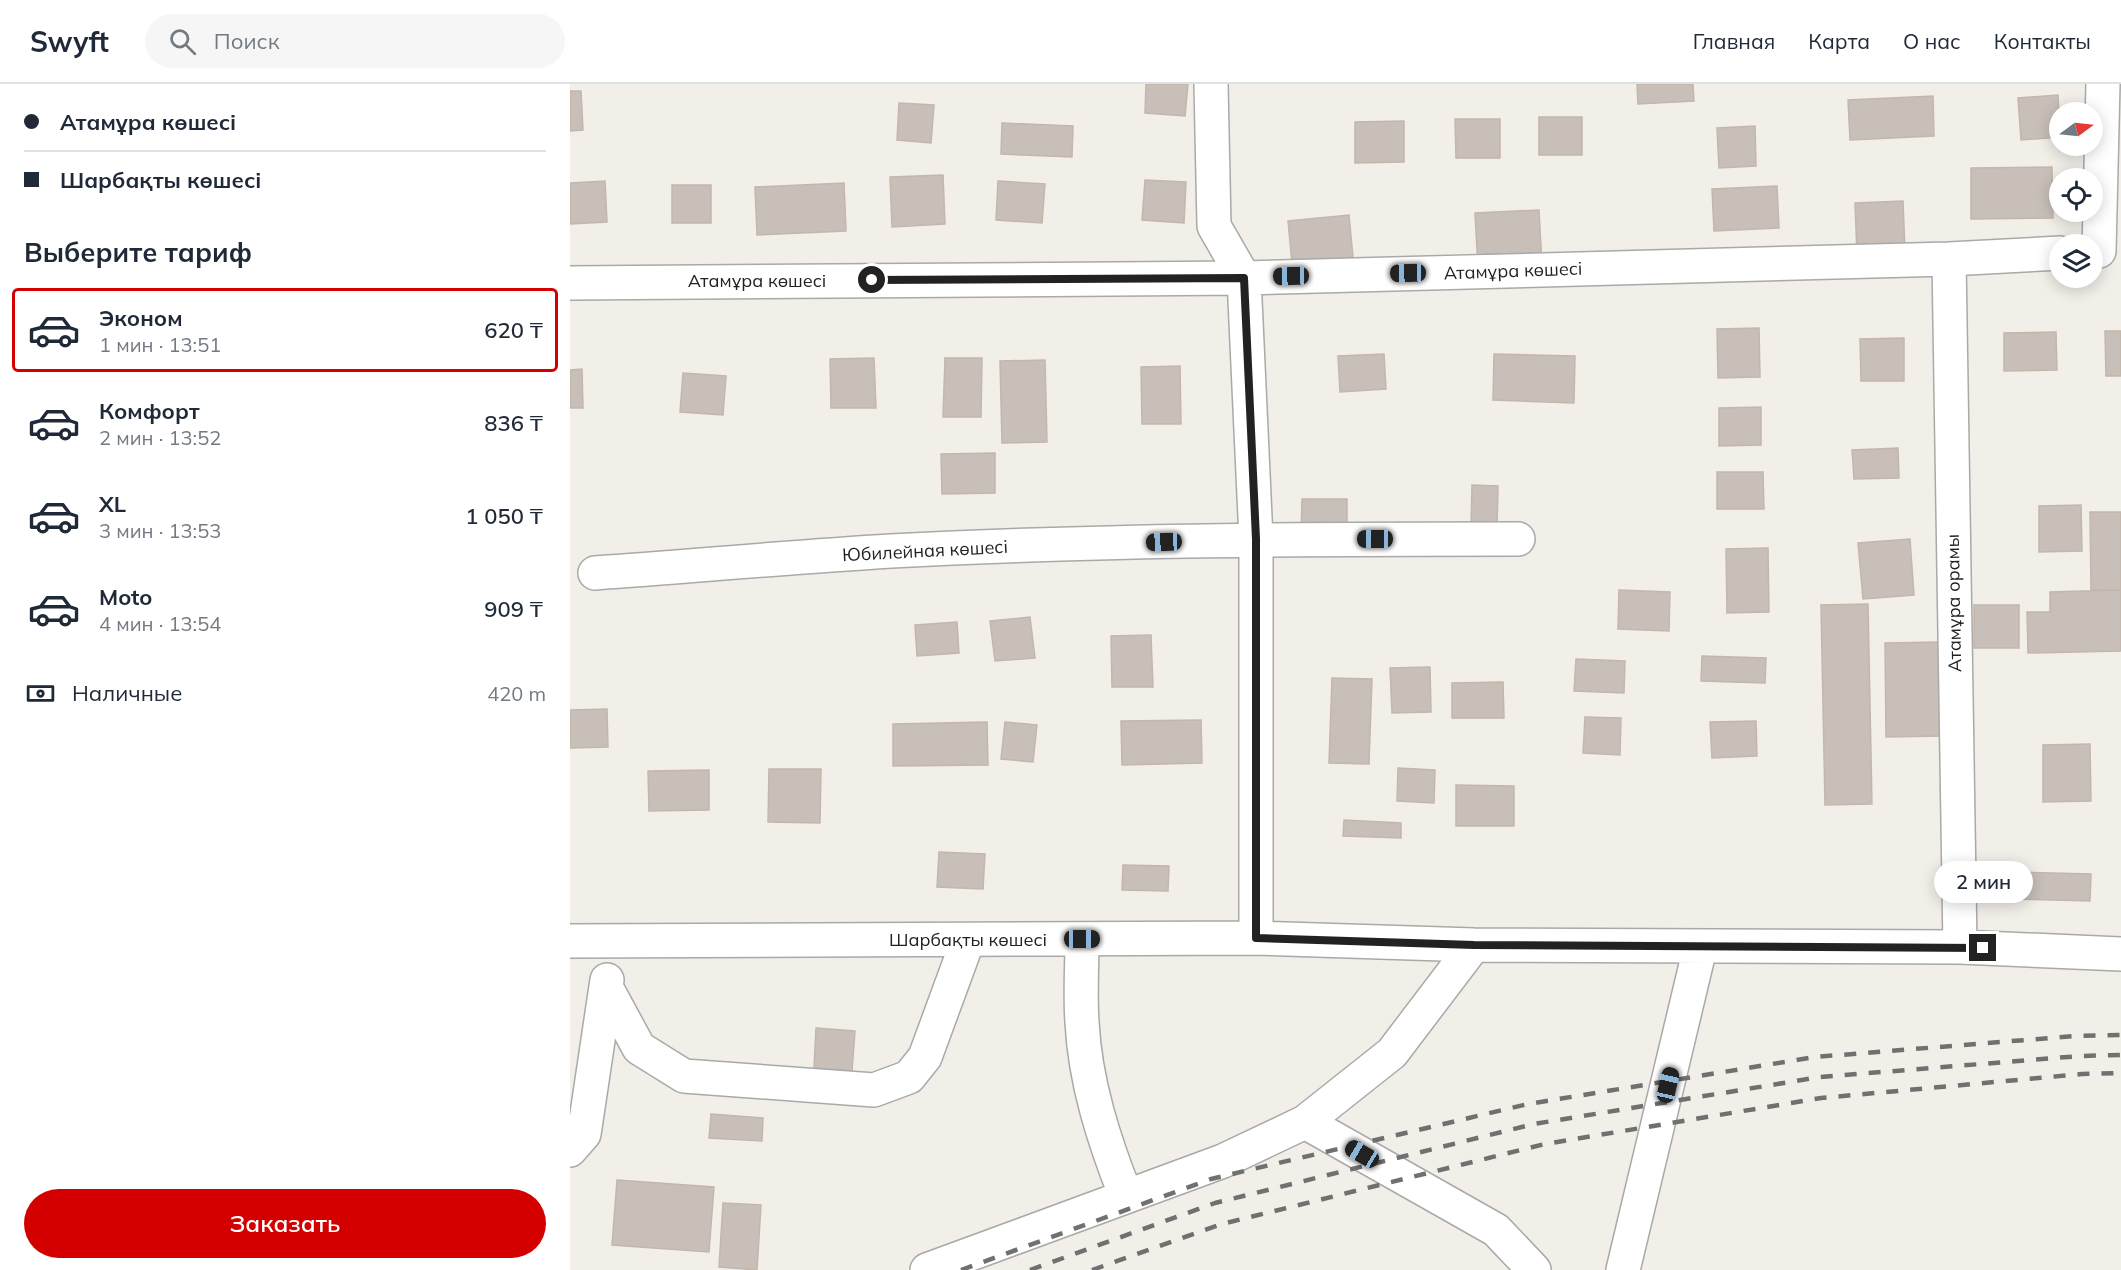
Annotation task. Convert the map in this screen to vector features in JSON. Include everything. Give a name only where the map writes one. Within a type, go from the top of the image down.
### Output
[{"type":"street","points":[[1211,84],[1214,226],[1244,278],[1256,539],[1256,938]]},
{"type":"street","points":[[2103,84],[2104,252]]},
{"type":"street","name":"Атамұра көшесі","points":[[570,283],[1244,278],[1949,259],[2049,254]]},
{"type":"street","name":"Атамұра орамы","points":[[1949,259],[1960,947]]},
{"type":"street","name":"Юбилейная көшесі","points":[[595,573],[902,551],[1256,539],[1518,539]]},
{"type":"street","name":"Шарбақты көшесі","points":[[570,942],[1256,938],[1474,945],[1700,948],[1960,947],[2121,954]]},
{"type":"street","points":[[1082,939],[1082,1024],[1092,1085],[1105,1143],[1126,1196]]},
{"type":"street","points":[[606,987],[639,1048],[684,1076],[874,1090],[909,1077],[925,1057],[969,940]]},
{"type":"street","points":[[570,1150],[584,1134],[613,942]]},
{"type":"street","points":[[927,1270],[1223,1161],[1305,1122],[1392,1053],[1474,945]]},
{"type":"street","points":[[1623,1270],[1700,948]]},
{"type":"street","points":[[1305,1122],[1496,1230],[1534,1270]]},
{"type":"building","points":[[1146,84],[1188,84],[1185,116],[1145,113]]},
{"type":"building","points":[[1637,84],[1693,84],[1694,101],[1638,104]]},
{"type":"building","points":[[570,91],[581,91],[583,130],[570,131]]},
{"type":"building","points":[[2058,95],[2058,102],[2049,102],[2049,138],[2021,140],[2018,98]]},
{"type":"building","points":[[1933,96],[1934,136],[1850,140],[1848,100]]},
{"type":"building","points":[[899,103],[934,105],[931,143],[897,140]]},
{"type":"building","points":[[1539,117],[1582,117],[1582,155],[1539,155]]},
{"type":"building","points":[[1455,119],[1500,119],[1500,158],[1456,158]]},
{"type":"building","points":[[1404,121],[1404,162],[1355,163],[1355,122]]},
{"type":"building","points":[[1002,123],[1073,126],[1072,157],[1001,154]]},
{"type":"building","points":[[1755,126],[1756,166],[1719,168],[1717,128]]},
{"type":"building","points":[[2052,167],[2049,168],[2049,218],[1971,219],[1971,168]]},
{"type":"building","points":[[943,175],[945,224],[892,227],[890,177]]},
{"type":"building","points":[[1145,180],[1186,182],[1184,223],[1142,220]]},
{"type":"building","points":[[605,181],[607,222],[570,224],[570,183]]},
{"type":"building","points":[[998,181],[1045,184],[1042,223],[996,220]]},
{"type":"building","points":[[844,183],[846,231],[757,235],[755,187]]},
{"type":"building","points":[[672,185],[711,185],[711,223],[672,223]]},
{"type":"building","points":[[1777,186],[1779,228],[1714,231],[1712,189]]},
{"type":"building","points":[[1903,201],[1905,252],[1857,254],[1855,203]]},
{"type":"building","points":[[1539,210],[1542,265],[1478,268],[1475,213]]},
{"type":"building","points":[[1349,215],[1353,257],[1292,263],[1288,221]]},
{"type":"building","points":[[1759,328],[1760,377],[1718,378],[1717,329]]},
{"type":"building","points":[[2105,331],[2121,331],[2121,376],[2106,376]]},
{"type":"building","points":[[2056,332],[2057,370],[2004,371],[2004,333]]},
{"type":"building","points":[[1904,338],[1904,381],[1861,381],[1860,339]]},
{"type":"building","points":[[1384,354],[1386,389],[1340,392],[1338,356]]},
{"type":"building","points":[[1494,354],[1575,356],[1574,403],[1493,400]]},
{"type":"building","points":[[874,358],[876,408],[831,408],[830,359]]},
{"type":"building","points":[[945,358],[982,358],[981,417],[943,417]]},
{"type":"building","points":[[1045,360],[1047,442],[1002,443],[1000,361]]},
{"type":"building","points":[[1180,366],[1181,424],[1142,424],[1141,367]]},
{"type":"building","points":[[582,369],[583,408],[570,408],[570,370]]},
{"type":"building","points":[[683,373],[726,376],[723,415],[680,412]]},
{"type":"building","points":[[1761,407],[1761,445],[1719,446],[1719,408]]},
{"type":"building","points":[[1898,448],[1899,478],[1854,479],[1852,450]]},
{"type":"building","points":[[995,453],[995,493],[942,494],[941,454]]},
{"type":"building","points":[[1717,472],[1763,472],[1764,509],[1717,509]]},
{"type":"building","points":[[1472,485],[1498,486],[1497,527],[1471,527]]},
{"type":"building","points":[[1302,499],[1347,499],[1347,533],[1301,533]]},
{"type":"building","points":[[2081,505],[2082,551],[2039,552],[2039,506]]},
{"type":"building","points":[[2090,512],[2121,512],[2121,590],[2091,590]]},
{"type":"building","points":[[1910,539],[1914,595],[1863,599],[1858,543]]},
{"type":"building","points":[[1768,548],[1769,612],[1727,613],[1726,549]]},
{"type":"building","points":[[1619,590],[1670,592],[1669,631],[1618,629]]},
{"type":"building","points":[[2121,590],[2121,651],[2028,653],[2027,612],[2050,612],[2050,592]]},
{"type":"building","points":[[1868,604],[1872,804],[1825,805],[1821,605]]},
{"type":"building","points":[[1974,605],[2019,605],[2019,648],[1974,648]]},
{"type":"building","points":[[1030,617],[1035,658],[995,661],[990,621]]},
{"type":"building","points":[[957,622],[959,653],[917,656],[915,625]]},
{"type":"building","points":[[1151,635],[1153,687],[1112,687],[1111,636]]},
{"type":"building","points":[[1941,642],[1943,736],[1886,737],[1885,643]]},
{"type":"building","points":[[1702,656],[1766,658],[1765,683],[1701,681]]},
{"type":"building","points":[[1576,659],[1625,661],[1624,693],[1574,691]]},
{"type":"building","points":[[1430,667],[1431,712],[1392,713],[1390,668]]},
{"type":"building","points":[[1332,678],[1372,679],[1369,764],[1329,763]]},
{"type":"building","points":[[1503,682],[1504,718],[1452,718],[1452,683]]},
{"type":"building","points":[[607,709],[608,747],[570,748],[570,710]]},
{"type":"building","points":[[1585,717],[1621,718],[1620,755],[1583,753]]},
{"type":"building","points":[[1201,720],[1202,763],[1122,765],[1121,721]]},
{"type":"building","points":[[1756,721],[1757,756],[1712,758],[1710,722]]},
{"type":"building","points":[[987,722],[988,765],[893,766],[893,724]]},
{"type":"building","points":[[1005,722],[1037,725],[1033,762],[1001,759]]},
{"type":"building","points":[[2090,744],[2091,801],[2043,802],[2043,745]]},
{"type":"building","points":[[1398,768],[1435,770],[1434,803],[1397,801]]},
{"type":"building","points":[[769,769],[821,769],[820,823],[768,822]]},
{"type":"building","points":[[709,770],[709,810],[649,811],[648,771]]},
{"type":"building","points":[[1456,785],[1514,786],[1514,826],[1456,826]]},
{"type":"building","points":[[1344,820],[1401,823],[1401,838],[1343,836]]},
{"type":"building","points":[[939,852],[985,854],[983,889],[937,887]]},
{"type":"building","points":[[1123,865],[1169,866],[1168,891],[1122,890]]},
{"type":"building","points":[[2012,872],[2091,874],[2090,901],[2011,899]]},
{"type":"building","points":[[816,1028],[855,1031],[852,1071],[814,1068]]},
{"type":"building","points":[[711,1114],[763,1118],[762,1141],[709,1138]]},
{"type":"building","points":[[617,1180],[714,1187],[709,1252],[612,1245]]},
{"type":"building","points":[[723,1203],[761,1205],[757,1270],[719,1267]]},
{"type":"railway","points":[[961,1270],[1211,1179],[1528,1104],[1815,1057],[2075,1036],[2121,1035]]},
{"type":"railway","points":[[1030,1270],[1215,1203],[1534,1124],[1820,1077],[2080,1056],[2121,1055]]},
{"type":"railway","points":[[1092,1270],[1222,1224],[1545,1144],[1821,1098],[2082,1074],[2121,1073]]},
{"type":"route","points":[[872,280],[1244,278],[1256,539],[1256,938],[1474,945],[1983,948]]}]
